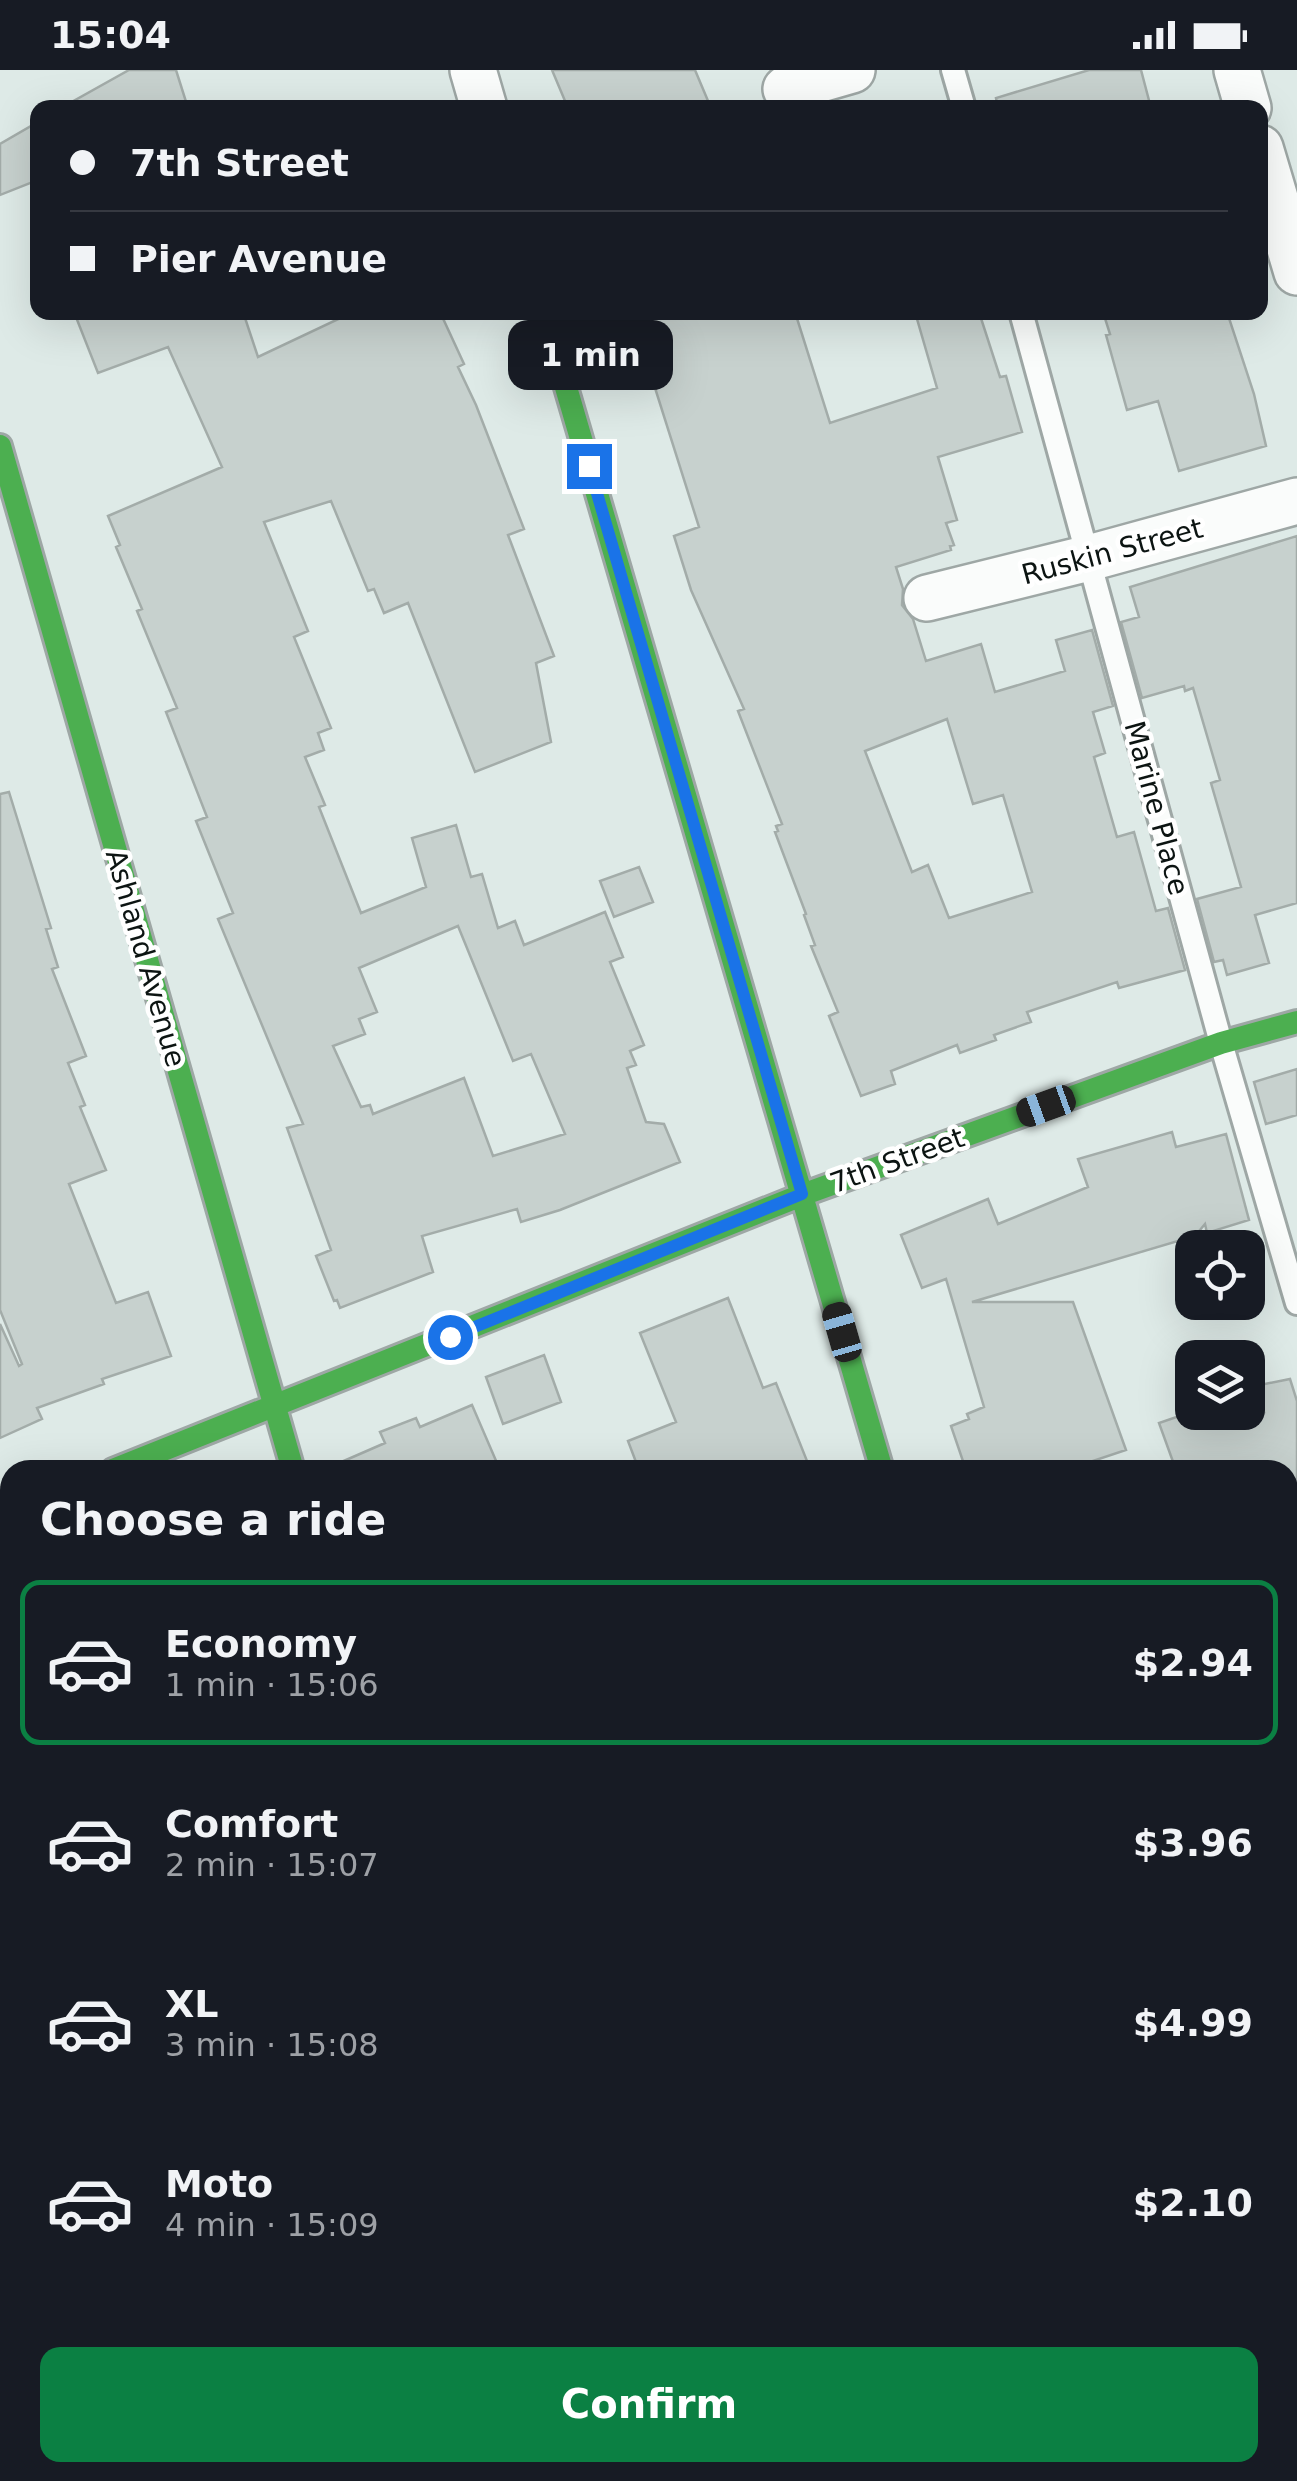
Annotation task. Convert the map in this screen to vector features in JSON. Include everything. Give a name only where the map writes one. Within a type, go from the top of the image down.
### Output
[{"type":"street","points":[[473,70],[482,100]]},
{"type":"street","points":[[786,89],[852,70]]},
{"type":"street","points":[[1236,70],[1245,100]]},
{"type":"street","points":[[1268,175],[1297,272]]},
{"type":"street","points":[[546,320],[879,1460]]},
{"type":"street","name":"Ashland Avenue","points":[[0,446],[289,1460]]},
{"type":"street","name":"Ruskin Street","points":[[927,598],[1297,501]]},
{"type":"street","name":"7th Street","points":[[139,1460],[802,1194],[1221,1043],[1297,1022]]},
{"type":"lane","points":[[953,70],[962,100]]},
{"type":"lane","name":"Marine Place","points":[[1022,320],[1221,1043],[1297,1302]]},
{"type":"building","points":[[129,70],[176,70],[185,100],[75,100]]},
{"type":"building","points":[[552,70],[695,70],[708,100],[565,100]]},
{"type":"building","points":[[1089,70],[1141,70],[1149,100],[996,100]]},
{"type":"building","points":[[30,127],[30,183],[0,195],[0,144]]},
{"type":"building","points":[[77,320],[246,320],[258,357],[336,320],[444,320],[464,364],[458,367],[524,529],[508,535],[554,656],[536,663],[551,742],[475,772],[408,603],[384,613],[374,589],[368,591],[331,501],[264,522],[308,631],[294,637],[331,728],[318,733],[324,750],[305,757],[325,805],[319,807],[361,913],[426,887],[412,838],[456,825],[471,877],[482,874],[498,928],[515,921],[524,945],[605,912],[623,957],[610,962],[644,1045],[630,1051],[636,1065],[627,1068],[646,1122],[664,1124],[680,1162],[521,1222],[517,1209],[422,1236],[433,1272],[340,1308],[316,1256],[331,1250],[287,1128],[303,1124],[218,919],[233,913],[196,821],[207,817],[166,712],[177,708],[137,611],[142,609],[116,547],[120,545],[108,516],[222,467],[168,347],[98,373]],"holes":[[[458,926],[513,1061],[531,1054],[565,1134],[493,1156],[464,1078],[373,1114],[370,1105],[361,1107],[333,1046],[365,1034],[359,1019],[377,1012],[359,968]]]},
{"type":"building","points":[[628,320],[798,320],[830,423],[937,388],[917,320],[982,320],[1000,377],[1006,376],[1022,432],[938,457],[957,520],[946,523],[954,545],[951,550],[896,567],[903,589],[902,605],[913,619],[926,661],[981,644],[995,692],[1065,671],[1056,640],[1092,630],[1113,706],[1093,712],[1105,753],[1094,757],[1117,837],[1134,832],[1156,911],[1168,908],[1185,970],[1119,988],[1117,982],[1027,1012],[1031,1022],[994,1035],[996,1040],[960,1053],[957,1045],[891,1071],[895,1084],[861,1096],[829,1016],[838,1012],[811,946],[815,945],[806,914],[775,832],[776,826],[782,824],[738,711],[744,709],[691,590],[674,536],[699,527],[650,372],[645,374],[628,333],[632,331]],"holes":[[[947,719],[973,804],[1003,795],[1032,892],[949,918],[928,865],[912,872],[865,751]]]},
{"type":"building","points":[[1106,320],[1230,320],[1266,446],[1179,471],[1158,401],[1127,410],[1106,335],[1110,334]]},
{"type":"building","points":[[1297,536],[1297,903],[1255,915],[1269,963],[1227,975],[1223,960],[1214,962],[1197,899],[1241,887],[1211,783],[1220,780],[1193,688],[1185,691],[1184,686],[1142,698],[1121,622],[1139,617],[1130,587]]},
{"type":"building","points":[[9,792],[51,928],[46,929],[58,967],[52,969],[86,1056],[68,1063],[85,1105],[80,1107],[106,1170],[69,1184],[116,1303],[148,1292],[171,1356],[102,1379],[104,1384],[37,1408],[42,1419],[0,1438],[0,1324],[19,1366],[22,1364],[0,1310],[0,794]]},
{"type":"building","points":[[639,867],[653,902],[614,917],[600,881]]},
{"type":"building","points":[[1297,1069],[1297,1115],[1266,1124],[1254,1082]]},
{"type":"building","points":[[1172,1132],[1176,1147],[1226,1134],[1249,1220],[1217,1230],[1206,1230],[1205,1224],[1200,1230],[1175,1230],[1175,1242],[972,1302],[1073,1302],[1126,1450],[1096,1460],[963,1460],[951,1426],[984,1407],[946,1279],[922,1288],[901,1235],[988,1199],[998,1224],[1088,1187],[1078,1159]]},
{"type":"building","points":[[728,1298],[763,1388],[776,1383],[807,1460],[635,1460],[628,1441],[676,1422],[640,1333]]},
{"type":"building","points":[[544,1355],[561,1402],[503,1424],[486,1377]]},
{"type":"building","points":[[1290,1379],[1297,1401],[1297,1460],[1172,1460],[1159,1423],[1175,1418],[1175,1430],[1265,1430],[1265,1384]]},
{"type":"building","points":[[472,1405],[496,1460],[346,1460],[385,1443],[380,1432],[416,1418],[420,1427]]},
{"type":"traffic: fast","points":[[546,320],[879,1460]]},
{"type":"traffic: fast","points":[[0,446],[290,1460]]},
{"type":"traffic: fast","points":[[138,1460],[802,1195],[1221,1043],[1297,1022]]},
{"type":"route","points":[[450,1337],[802,1194],[589,466]]}]
